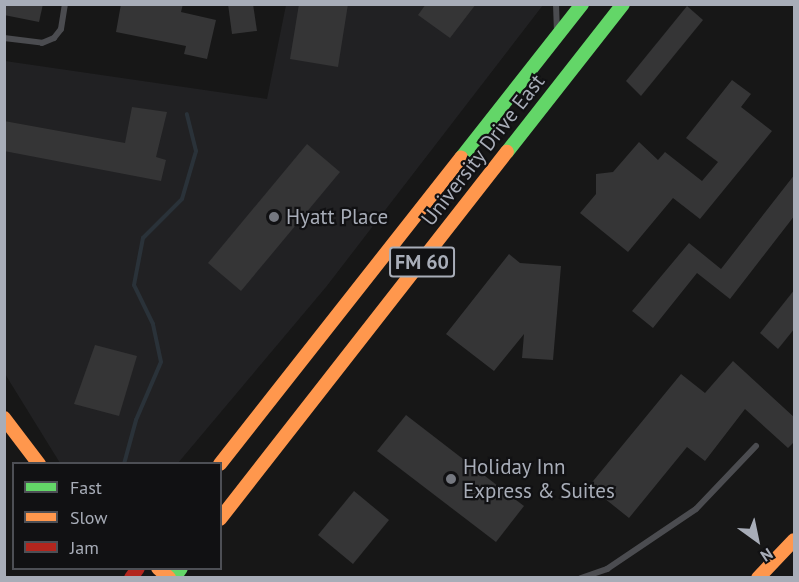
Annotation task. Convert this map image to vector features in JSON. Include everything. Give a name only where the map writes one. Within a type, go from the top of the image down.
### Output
[{"type":"main road","name":"University Drive East","points":[[222,516],[475,168],[558,36],[582,4]]},
{"type":"main road","name":"University Drive East","points":[[222,463],[475,168],[623,4]]},
{"type":"main road","points":[[4,418],[37,462]]},
{"type":"main road","points":[[759,577],[795,540]]},
{"type":"lane","points":[[4,38],[42,43],[54,38],[61,28],[65,4]]},
{"type":"lane","points":[[556,4],[558,36]]},
{"type":"lane","points":[[581,578],[607,569],[696,509],[756,446]]},
{"type":"lane","points":[[607,569],[611,578]]},
{"type":"shaded area","points":[[286,5],[543,5],[326,287],[179,462],[59,462],[5,374],[5,61],[267,99]]},
{"type":"building","points":[[4,4],[43,4],[39,22],[4,15]]},
{"type":"building","points":[[121,4],[183,4],[181,12],[216,20],[207,59],[184,54],[186,46],[116,32]]},
{"type":"building","points":[[228,4],[253,4],[257,31],[232,34]]},
{"type":"building","points":[[299,4],[348,4],[338,67],[290,59]]},
{"type":"building","points":[[426,4],[476,4],[450,38],[418,15]]},
{"type":"building","points":[[687,6],[703,20],[641,96],[626,81]]},
{"type":"building","points":[[732,80],[751,94],[741,107],[772,131],[700,219],[673,198],[628,252],[580,213],[596,194],[596,174],[613,172],[639,142],[658,160],[665,152],[702,181],[718,162],[686,138]]},
{"type":"building","points":[[132,107],[167,112],[156,157],[166,160],[161,181],[4,151],[4,121],[125,143]]},
{"type":"building","name":"Hyatt Place","points":[[307,144],[340,172],[241,291],[208,263]]},
{"type":"building","points":[[795,174],[795,215],[730,299],[697,273],[653,328],[632,311],[689,243],[721,269]]},
{"type":"building","points":[[509,254],[520,263],[561,266],[553,360],[522,358],[524,334],[494,371],[446,334]]},
{"type":"building","points":[[795,289],[795,328],[778,349],[760,333]]},
{"type":"building","points":[[95,345],[137,356],[119,416],[74,404]]},
{"type":"building","points":[[733,361],[795,418],[795,441],[788,448],[745,409],[705,461],[687,447],[629,518],[589,486],[681,374],[705,393]]},
{"type":"building","name":"Holiday Inn Express & Suites","points":[[406,415],[524,506],[496,542],[377,451]]},
{"type":"building","points":[[354,491],[389,520],[353,564],[318,535]]},
{"type":"waterway","points":[[125,462],[136,420],[161,362],[153,324],[134,285],[143,238],[182,199],[196,151],[187,114]]},
{"type":"traffic: fast","points":[[461,158],[582,4]]},
{"type":"traffic: fast","points":[[507,152],[623,4]]},
{"type":"traffic: fast","points":[[174,578],[180,570]]},
{"type":"traffic: slow","points":[[222,516],[507,152]]},
{"type":"traffic: slow","points":[[222,462],[461,158]]},
{"type":"traffic: slow","points":[[4,418],[37,462]]},
{"type":"traffic: slow","points":[[758,578],[794,540]]},
{"type":"traffic: slow","points":[[160,570],[169,578]]},
{"type":"traffic: jam","points":[[131,578],[137,570]]},
{"type":"place","name":"Hyatt Place","points":[[274,217]]},
{"type":"place","name":"Holiday Inn Express & Suites","points":[[451,479]]}]
